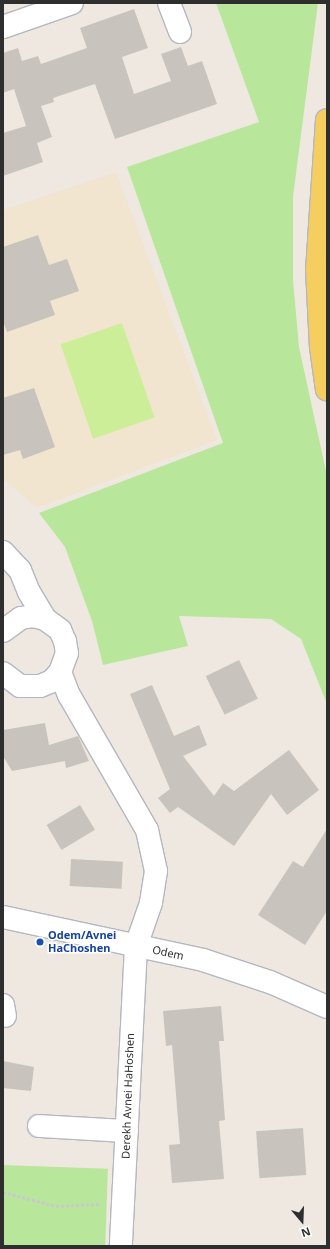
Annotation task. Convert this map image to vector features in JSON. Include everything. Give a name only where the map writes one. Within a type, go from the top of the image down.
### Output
[{"type":"main road","points":[[327,120],[317,269],[321,347],[327,390]]},
{"type":"street","points":[[3,27],[72,3]]},
{"type":"street","points":[[169,3],[180,32]]},
{"type":"street","points":[[3,552],[20,570],[28,592],[45,619],[60,630],[65,641],[66,661],[60,672],[52,681],[40,686],[28,687],[10,680],[3,673]]},
{"type":"street","points":[[5,624],[21,618],[33,616],[45,619]]},
{"type":"street","name":"Derekh Avnei HaHoshen","points":[[60,672],[69,695],[147,830],[153,849],[155,886],[136,946],[121,1246]]},
{"type":"street","name":"Odem","points":[[3,917],[203,960],[270,982],[327,1007]]},
{"type":"street","points":[[39,1126],[127,1132]]},
{"type":"path","points":[[3,1192],[56,1206],[90,1206],[123,1202]]},
{"type":"shaded area","points":[[116,172],[217,440],[37,508],[3,479],[3,210]]},
{"type":"green space","points":[[216,3],[318,3],[293,197],[293,280],[299,347],[327,476],[327,704],[301,639],[271,619],[179,616],[188,646],[103,665],[92,621],[65,547],[39,513],[223,443],[127,167],[259,122]]},
{"type":"green space","points":[[122,323],[155,418],[93,439],[61,344]]},
{"type":"green space","points":[[3,1165],[108,1169],[105,1246],[3,1246]]},
{"type":"building","points":[[134,9],[148,48],[122,57],[134,94],[171,81],[161,54],[181,47],[188,66],[202,61],[217,104],[115,139],[95,84],[53,98],[54,102],[41,106],[52,137],[37,143],[43,162],[3,176],[3,133],[26,126],[14,89],[3,93],[3,53],[18,48],[22,61],[38,56],[41,64],[87,48],[80,28]]},
{"type":"building","points":[[38,235],[49,265],[67,259],[79,291],[50,301],[55,315],[7,332],[3,321],[3,247]]},
{"type":"building","points":[[34,388],[55,447],[23,459],[20,450],[3,455],[3,398]]},
{"type":"building","points":[[239,660],[258,699],[225,715],[206,676]]},
{"type":"building","points":[[152,685],[174,736],[199,725],[207,745],[183,756],[214,796],[223,783],[234,791],[289,750],[319,790],[287,815],[271,794],[234,846],[178,807],[170,813],[158,798],[170,789],[130,694]]},
{"type":"building","points":[[45,723],[49,745],[78,736],[89,761],[66,768],[65,761],[12,771],[3,756],[3,730]]},
{"type":"building","points":[[80,805],[95,830],[62,850],[47,825]]},
{"type":"building","points":[[327,829],[327,911],[305,945],[258,915],[293,861],[303,867]]},
{"type":"building","points":[[71,859],[123,862],[122,889],[70,886]]},
{"type":"building","points":[[221,1006],[224,1041],[219,1041],[225,1120],[219,1121],[224,1179],[172,1183],[169,1145],[180,1144],[172,1045],[166,1046],[163,1011]]},
{"type":"building","points":[[3,1061],[34,1067],[31,1091],[3,1088]]},
{"type":"building","points":[[303,1128],[306,1175],[259,1178],[256,1131]]},
{"type":"place","name":"Odem/Avnei HaChoshen","points":[[40,942]]}]
